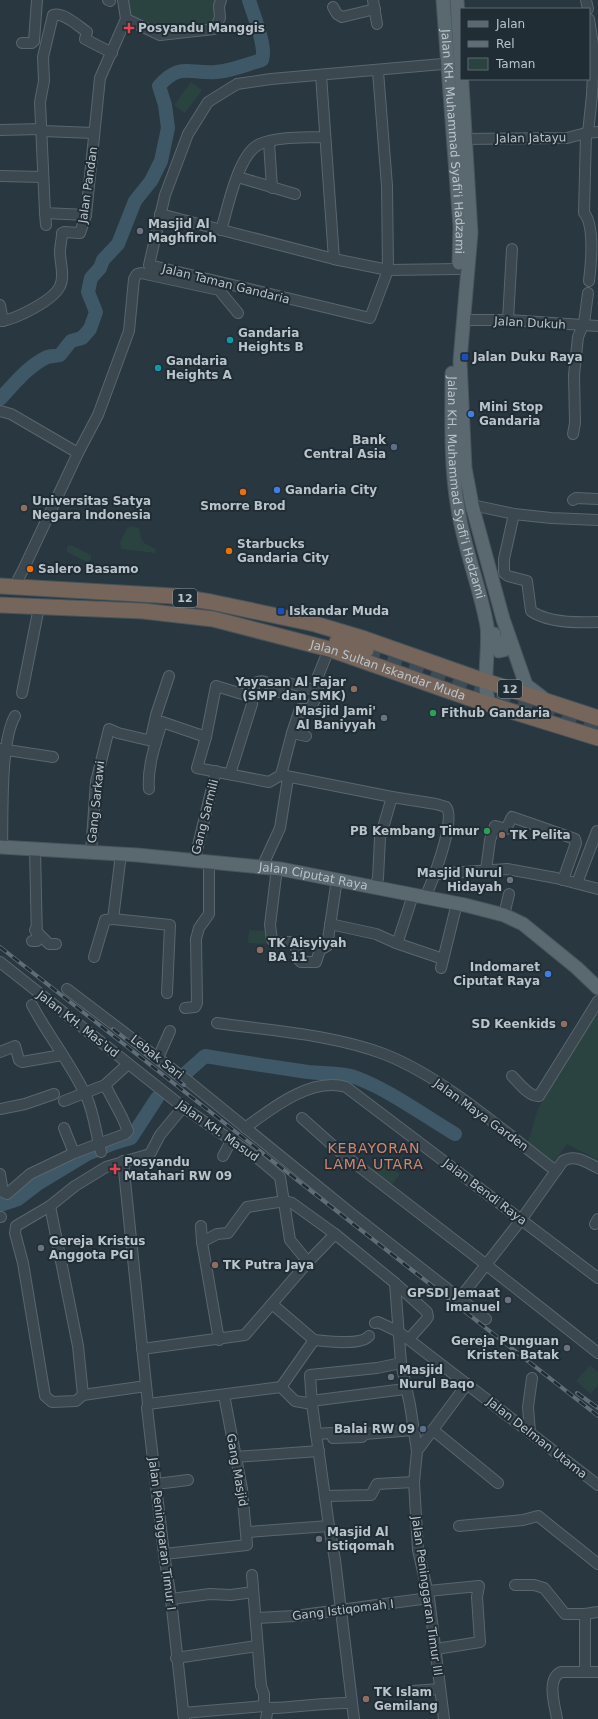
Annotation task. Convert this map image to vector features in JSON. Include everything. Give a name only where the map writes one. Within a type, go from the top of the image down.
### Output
[{"type":"highway","name":"Jalan Sultan Iskandar Muda","points":[[7,586],[173,596],[250,610],[337,630],[598,718]]},
{"type":"highway","name":"Jalan Sultan Iskandar Muda","points":[[0,605],[143,611],[213,619],[245,628],[292,633],[332,645],[366,650]]},
{"type":"highway","name":"Jalan Sultan Iskandar Muda","points":[[250,610],[332,645],[466,697],[598,738]]},
{"type":"highway","points":[[466,697],[474,689],[475,684],[480,679]]},
{"type":"main road","name":"Jalan KH. Muhammad Syafi'i Hadzami","points":[[443,0],[454,63],[464,139],[471,233],[460,361],[460,470],[458,509],[484,614],[488,639],[480,679],[490,704]]},
{"type":"main road","name":"Jalan KH. Muhammad Syafi'i Hadzami","points":[[457,0],[454,63],[460,227],[459,269],[452,348],[452,446],[472,505],[503,619],[526,685],[548,702]]},
{"type":"main road","points":[[484,614],[489,617],[492,626],[494,643],[499,651],[504,650],[508,634]]},
{"type":"main road","name":"Jalan Ciputat Raya","points":[[1,847],[121,854],[194,862],[277,868],[457,903],[504,915],[523,924],[577,968],[598,988]]},
{"type":"street","points":[[22,44],[34,41],[36,0]]},
{"type":"street","points":[[123,0],[126,19],[160,35],[214,29],[220,18],[219,6],[221,0]]},
{"type":"street","points":[[333,7],[337,14],[342,17],[374,5],[377,24]]},
{"type":"street","points":[[46,225],[40,102],[44,81],[43,57],[50,26],[55,14],[65,17],[87,32],[85,39],[112,53]]},
{"type":"street","name":"Jalan Pandan","points":[[2,321],[16,318],[35,307],[56,292],[61,285],[63,273],[60,252],[62,233],[80,233],[86,215],[100,78],[126,19]]},
{"type":"street","points":[[589,281],[591,264],[589,219],[584,213],[591,133],[594,51],[590,25]]},
{"type":"street","name":"Jalan Taman Gandaria","points":[[388,270],[372,317],[368,319],[151,266],[149,264],[165,195],[188,134],[208,102],[237,84],[454,63]]},
{"type":"street","points":[[378,71],[387,186],[388,270]]},
{"type":"street","points":[[321,75],[334,259]]},
{"type":"street","points":[[0,130],[42,130],[94,133]]},
{"type":"street","name":"Jalan Jatayu","points":[[464,139],[567,138],[591,133]]},
{"type":"street","points":[[221,230],[238,177],[249,152],[261,143],[325,137]]},
{"type":"street","points":[[269,142],[272,188]]},
{"type":"street","points":[[0,176],[43,177]]},
{"type":"street","points":[[238,177],[295,194]]},
{"type":"street","points":[[45,214],[86,215]]},
{"type":"street","points":[[160,214],[334,259],[388,270],[459,269]]},
{"type":"street","points":[[508,320],[512,249]]},
{"type":"street","points":[[7,586],[24,570],[78,453],[98,416],[129,331],[134,279],[137,274],[141,273],[219,290],[238,313]]},
{"type":"street","points":[[573,434],[575,423],[574,375],[578,337],[583,326],[588,293]]},
{"type":"street","points":[[0,305],[2,321]]},
{"type":"street","name":"Jalan Dukuh","points":[[463,320],[508,320],[598,326]]},
{"type":"street","points":[[0,411],[11,414],[78,453]]},
{"type":"street","points":[[573,500],[576,498],[598,499]]},
{"type":"street","points":[[472,505],[514,514],[551,518],[598,520]]},
{"type":"street","points":[[514,514],[504,559],[504,573],[508,576],[527,581],[529,585],[529,607],[535,613],[560,620],[598,622]]},
{"type":"street","points":[[24,570],[35,588]]},
{"type":"street","points":[[22,693],[39,606]]},
{"type":"street","points":[[262,867],[280,828],[284,776],[292,733],[300,709],[310,709],[318,691],[318,676],[332,645]]},
{"type":"street","points":[[149,789],[156,715],[169,676]]},
{"type":"street","points":[[153,741],[162,722],[206,737],[216,686],[252,697],[256,683],[258,682],[269,683],[279,692],[288,683],[318,691]]},
{"type":"street","name":"Gang Sarmili","points":[[230,774],[252,704],[252,697]]},
{"type":"street","points":[[1,847],[2,749],[8,730],[15,716]]},
{"type":"street","name":"Gang Sarkawi","points":[[91,853],[96,782],[108,729],[118,733],[153,741]]},
{"type":"street","points":[[292,733],[306,736]]},
{"type":"street","name":"Gang Sarmili","points":[[206,737],[196,768],[269,782],[284,776]]},
{"type":"street","points":[[2,749],[53,757]]},
{"type":"street","name":"Gang Sarmili","points":[[194,862],[216,771]]},
{"type":"street","points":[[284,776],[324,785],[436,804],[446,807],[450,812],[445,840],[435,874],[419,896],[396,943]]},
{"type":"street","points":[[375,887],[378,878],[380,838],[392,797]]},
{"type":"street","points":[[486,870],[490,840],[496,826],[506,829],[512,817],[575,839],[576,843],[563,880]]},
{"type":"street","points":[[576,883],[597,831]]},
{"type":"street","points":[[32,941],[37,941],[35,930],[35,849]]},
{"type":"street","points":[[113,919],[121,854]]},
{"type":"street","points":[[184,1008],[195,1007],[197,1003],[196,939],[199,928],[209,914],[209,863]]},
{"type":"street","points":[[277,868],[270,931],[274,941],[292,942],[296,946],[299,961],[314,963],[317,961],[320,950],[326,946],[337,879]]},
{"type":"street","points":[[435,874],[486,870],[520,870],[598,889]]},
{"type":"street","points":[[504,915],[509,894]]},
{"type":"street","points":[[330,924],[376,934],[442,964],[457,903]]},
{"type":"street","points":[[94,957],[105,920],[113,919],[170,925],[167,992]]},
{"type":"street","points":[[35,930],[50,944],[56,944]]},
{"type":"street","name":"Jalan KH. Mas'ud","points":[[0,962],[157,1086]]},
{"type":"street","name":"Lebak Sari","points":[[67,988],[158,1058],[259,1140],[486,1319]]},
{"type":"street","points":[[512,1076],[529,1093],[535,1097],[539,1096],[598,1001]]},
{"type":"street","points":[[32,1006],[88,1099],[100,1147]]},
{"type":"street","name":"Jalan Maya Garden","points":[[217,1023],[336,1041],[384,1054],[448,1089],[556,1171]]},
{"type":"street","points":[[158,1058],[170,1031]]},
{"type":"street","points":[[0,1052],[15,1046],[19,1060],[22,1062],[62,1055]]},
{"type":"street","points":[[64,1101],[105,1085],[128,1064]]},
{"type":"street","name":"Jalan Bendi Raya","points":[[245,1128],[294,1097],[313,1088],[330,1084],[346,1087],[598,1278]]},
{"type":"street","points":[[0,1174],[3,1192],[7,1194],[30,1174],[74,1153],[100,1147],[125,1134],[128,1131],[105,1085]]},
{"type":"street","name":"Jalan KH. Masud","points":[[157,1086],[183,1107],[279,1175],[285,1201]]},
{"type":"street","points":[[0,1109],[25,1104],[54,1094]]},
{"type":"street","points":[[146,1386],[83,1395],[76,1401],[52,1402],[45,1396],[23,1263],[14,1233],[16,1226],[50,1206],[75,1186],[95,1174],[123,1161],[147,1155],[152,1152],[159,1136],[183,1107]]},
{"type":"street","points":[[302,1118],[350,1160],[597,1351]]},
{"type":"street","points":[[64,1128],[74,1153]]},
{"type":"street","points":[[223,1156],[231,1141]]},
{"type":"street","points":[[460,1298],[521,1220],[563,1161],[569,1158],[577,1158],[598,1168]]},
{"type":"street","name":"Jalan Peninggaran Timur I","points":[[123,1161],[134,1255],[134,1276],[148,1404],[147,1408],[164,1554],[171,1599],[183,1716]]},
{"type":"street","points":[[285,1201],[290,1240],[308,1262]]},
{"type":"street","points":[[202,1242],[217,1234],[228,1233],[247,1207],[285,1201],[296,1204],[395,1283],[428,1315],[426,1320],[409,1340]]},
{"type":"street","points":[[50,1206],[78,1346],[83,1395]]},
{"type":"street","points":[[202,1226],[202,1242],[219,1340]]},
{"type":"street","points":[[142,1349],[219,1340],[245,1335],[308,1262],[335,1234]]},
{"type":"street","name":"Jalan Peninggaran Timur III","points":[[395,1283],[401,1364],[405,1389],[410,1405],[417,1451],[414,1482],[418,1550],[429,1594],[444,1719]]},
{"type":"street","points":[[272,1304],[314,1340],[357,1341],[366,1340],[369,1336]]},
{"type":"street","name":"Jalan Delman Utama","points":[[376,1323],[378,1322],[399,1332],[598,1486]]},
{"type":"street","points":[[148,1404],[281,1387],[314,1340]]},
{"type":"street","points":[[354,1719],[335,1560],[328,1526],[316,1434],[310,1375],[401,1364]]},
{"type":"street","points":[[530,1433],[528,1408],[532,1378]]},
{"type":"street","points":[[417,1451],[467,1384]]},
{"type":"street","points":[[281,1387],[296,1401],[312,1402],[405,1389]]},
{"type":"street","name":"Gang Masjid","points":[[164,1554],[247,1545],[248,1532],[242,1489],[224,1395]]},
{"type":"street","points":[[316,1434],[331,1432],[333,1438],[362,1437],[364,1434],[414,1430]]},
{"type":"street","points":[[433,1430],[498,1483]]},
{"type":"street","points":[[235,1457],[319,1451]]},
{"type":"street","points":[[156,1484],[188,1480]]},
{"type":"street","points":[[325,1496],[372,1495],[377,1484],[414,1482]]},
{"type":"street","points":[[459,1526],[523,1520],[538,1516],[598,1564]]},
{"type":"street","points":[[248,1532],[328,1526]]},
{"type":"street","points":[[252,1575],[257,1618],[257,1646],[266,1707],[266,1719]]},
{"type":"street","points":[[515,1585],[540,1586],[544,1588],[565,1614],[585,1614],[598,1612]]},
{"type":"street","name":"Gang Istiqomah I","points":[[257,1618],[295,1616],[341,1609],[397,1604],[429,1594],[479,1586],[476,1597],[480,1642],[436,1649]]},
{"type":"street","points":[[171,1599],[210,1594],[231,1595],[254,1592]]},
{"type":"street","points":[[585,1614],[585,1672]]},
{"type":"street","points":[[176,1658],[257,1646]]},
{"type":"street","points":[[557,1719],[552,1683],[554,1678],[561,1672],[598,1672]]},
{"type":"street","points":[[412,1691],[440,1689]]},
{"type":"street","points":[[183,1716],[220,1708],[282,1708],[314,1703],[352,1702]]},
{"type":"street","points":[[220,1708],[221,1719]]},
{"type":"green space","points":[[128,0],[216,0],[213,22],[162,31],[131,16]]},
{"type":"green space","points":[[191,82],[202,90],[185,113],[174,105]]},
{"type":"green space","points":[[131,526],[139,528],[141,538],[144,543],[156,549],[155,553],[121,549],[120,543],[127,528]]},
{"type":"green space","points":[[71,545],[91,555],[91,560],[87,562],[67,552],[67,547]]},
{"type":"green space","points":[[332,689],[345,693],[342,703],[329,699]]},
{"type":"green space","points":[[249,930],[266,931],[266,944],[248,943]]},
{"type":"green space","points":[[598,1010],[598,1160],[567,1144],[554,1162],[528,1142],[538,1109],[569,1053]]},
{"type":"green space","points":[[380,1160],[400,1174],[391,1186],[371,1172]]},
{"type":"green space","points":[[590,1365],[598,1372],[598,1385],[591,1394],[576,1381]]},
{"type":"waterway","points":[[0,399],[33,366],[47,357],[60,355],[71,341],[82,338],[90,329],[96,312],[88,292],[91,278],[100,268],[103,260],[118,244],[135,201],[151,181],[161,161],[168,128],[165,105],[159,86],[173,74],[179,72],[216,72],[234,69],[262,60],[263,47],[249,0]]},
{"type":"waterway","points":[[187,1072],[205,1056],[308,1072],[351,1076],[370,1083],[395,1096],[455,1134]]},
{"type":"waterway","points":[[0,1205],[18,1199],[39,1183],[87,1154],[131,1138],[157,1098]]},
{"type":"tunnel","points":[[366,650],[598,727]]},
{"type":"railway","points":[[0,947],[598,1416]]},
{"type":"railway","points":[[113,1029],[184,1085]]},
{"type":"railway","points":[[577,1393],[598,1408]]},
{"type":"place","name":"Posyandu Manggis","points":[[129,28]]},
{"type":"place","name":"Masjid Al Maghfiroh","points":[[140,231]]},
{"type":"place","name":"Gandaria Heights B","points":[[230,340]]},
{"type":"place","name":"Jalan Duku Raya","points":[[465,357]]},
{"type":"place","name":"Gandaria Heights A","points":[[158,368]]},
{"type":"place","name":"Mini Stop Gandaria","points":[[471,414]]},
{"type":"place","name":"Bank Central Asia","points":[[394,447]]},
{"type":"place","name":"Gandaria City","points":[[277,490]]},
{"type":"place","name":"Smorre Brod","points":[[243,492]]},
{"type":"place","name":"Universitas Satya Negara Indonesia","points":[[24,508]]},
{"type":"place","name":"Starbucks Gandaria City","points":[[229,551]]},
{"type":"place","name":"Salero Basamo","points":[[30,569]]},
{"type":"place","name":"Iskandar Muda","points":[[281,611]]},
{"type":"place","name":"Yayasan Al Fajar (SMP dan SMK)","points":[[354,689]]},
{"type":"place","name":"Fithub Gandaria","points":[[433,713]]},
{"type":"place","name":"Masjid Jami' Al Baniyyah","points":[[384,718]]},
{"type":"place","name":"PB Kembang Timur","points":[[487,831]]},
{"type":"place","name":"TK Pelita","points":[[502,835]]},
{"type":"place","name":"Masjid Nurul Hidayah","points":[[510,880]]},
{"type":"place","name":"TK Aisyiyah BA 11","points":[[260,950]]},
{"type":"place","name":"Indomaret Ciputat Raya","points":[[548,974]]},
{"type":"place","name":"SD Keenkids","points":[[564,1024]]},
{"type":"place","name":"Posyandu Matahari RW 09","points":[[115,1169]]},
{"type":"place","name":"Gereja Kristus Anggota PGI","points":[[41,1248]]},
{"type":"place","name":"TK Putra Jaya","points":[[215,1265]]},
{"type":"place","name":"GPSDI Jemaat Imanuel","points":[[508,1300]]},
{"type":"place","name":"Gereja Punguan Kristen Batak","points":[[567,1348]]},
{"type":"place","name":"Masjid Nurul Baqo","points":[[391,1377]]},
{"type":"place","name":"Balai RW 09","points":[[423,1429]]},
{"type":"place","name":"Masjid Al Istiqomah","points":[[319,1539]]},
{"type":"place","name":"TK Islam Gemilang","points":[[366,1699]]},
{"type":"district","name":"KEBAYORAN LAMA UTARA","points":[[374,1156]]}]
